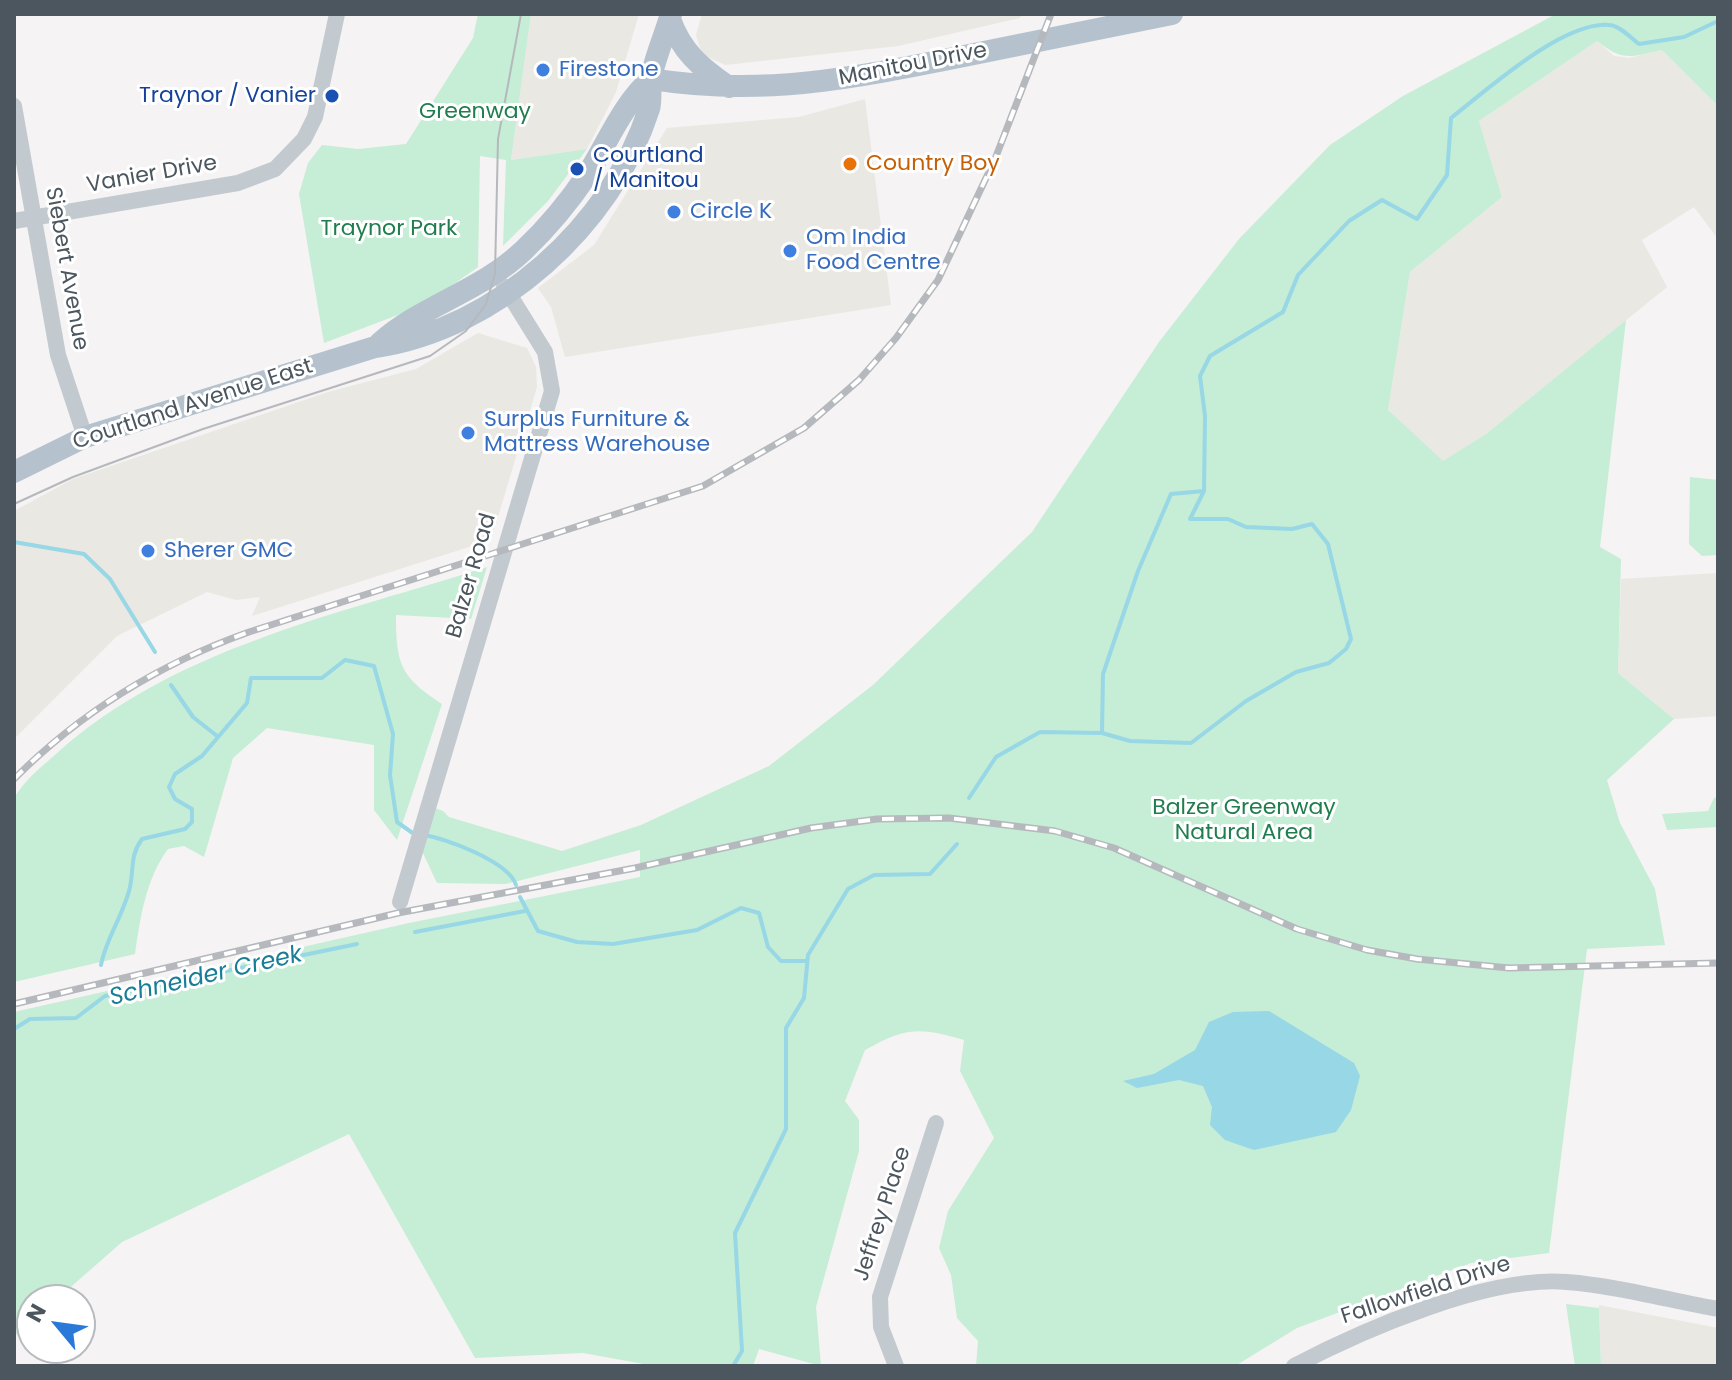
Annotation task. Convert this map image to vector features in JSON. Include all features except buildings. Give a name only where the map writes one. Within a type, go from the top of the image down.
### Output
[{"type":"main road","name":"Manitou Drive","points":[[651,79],[730,87],[783,88],[833,81],[1172,14]]},
{"type":"main road","points":[[670,16],[680,44],[693,61],[730,87]]},
{"type":"main road","points":[[651,79],[670,16]]},
{"type":"main road","name":"Courtland Avenue East","points":[[14,472],[85,437],[413,338],[471,314],[509,292],[552,261],[584,225],[614,183],[650,106],[651,79]]},
{"type":"main road","name":"Courtland Avenue East","points":[[375,347],[394,330],[495,274],[556,217],[585,178],[631,96],[651,79]]},
{"type":"street","name":"Vanier Drive","points":[[14,221],[253,179],[275,169],[291,155],[315,117],[337,14]]},
{"type":"street","name":"Siebert Avenue","points":[[14,106],[58,355],[85,437]]},
{"type":"street","name":"Balzer Road","points":[[400,902],[552,391],[545,352],[495,274]]},
{"type":"street","name":"Jeffrey Place","points":[[896,1366],[881,1327],[880,1297],[936,1123]]},
{"type":"street","name":"Fallowfield Drive","points":[[1294,1366],[1353,1335],[1523,1282],[1567,1282],[1718,1309]]},
{"type":"shaded area","points":[[531,14],[639,14],[616,92],[587,149],[511,160]]},
{"type":"shaded area","points":[[702,14],[1022,14],[1020,18],[898,46],[725,65],[702,54],[696,35]]},
{"type":"shaded area","points":[[1597,41],[1614,56],[1629,58],[1662,50],[1718,106],[1718,239],[1694,207],[1642,240],[1667,287],[1486,434],[1439,464],[1388,410],[1410,272],[1502,197],[1479,121]]},
{"type":"shaded area","points":[[865,99],[891,305],[565,357],[551,307],[538,288],[594,245],[667,128],[799,117]]},
{"type":"shaded area","points":[[478,333],[527,348],[536,367],[537,387],[491,540],[252,616],[260,597],[236,600],[207,592],[117,636],[14,739],[14,511],[73,479],[328,392],[416,369]]},
{"type":"shaded area","points":[[1718,573],[1718,716],[1674,719],[1618,673],[1621,579]]},
{"type":"shaded area","points":[[1599,1305],[1718,1328],[1718,1366],[1601,1366]]},
{"type":"green space","name":"Traynor Park","points":[[478,14],[531,14],[511,160],[587,149],[548,201],[503,246],[506,160],[480,156],[478,267],[424,305],[324,343],[299,194],[308,163],[322,145],[358,149],[406,144],[473,38]]},
{"type":"green space","name":"Balzer Greenway Natural Area","points":[[1556,14],[1718,14],[1718,106],[1662,50],[1628,56],[1614,52],[1597,41],[1479,121],[1502,197],[1410,272],[1388,410],[1443,461],[1486,434],[1626,320],[1600,547],[1621,559],[1618,673],[1674,719],[1607,780],[1620,823],[1655,889],[1665,945],[1587,949],[1549,1253],[1471,1263],[1297,1328],[1235,1366],[976,1366],[978,1341],[957,1318],[951,1275],[939,1248],[948,1211],[994,1138],[960,1071],[964,1040],[924,1031],[902,1033],[865,1050],[845,1101],[859,1120],[859,1151],[816,1307],[821,1366],[759,1349],[753,1366],[655,1366],[583,1353],[475,1358],[349,1134],[122,1242],[74,1284],[16,1284],[14,1336],[14,1012],[409,923],[640,877],[640,850],[506,884],[437,883],[421,849],[432,807],[449,817],[562,851],[641,825],[769,766],[873,685],[1032,532],[1159,342],[1239,239],[1330,145],[1403,96]]},
{"type":"green space","points":[[1690,477],[1718,480],[1718,555],[1702,556],[1689,544]]},
{"type":"green space","points":[[487,567],[471,619],[396,615],[397,646],[404,668],[418,686],[442,704],[397,840],[374,810],[374,745],[267,728],[233,758],[204,857],[184,846],[168,849],[160,860],[145,899],[135,954],[14,982],[14,798],[44,764],[102,717],[152,687],[205,661],[317,619]]},
{"type":"green space","points":[[1718,797],[1718,827],[1667,830],[1662,814],[1708,811],[1714,798]]},
{"type":"green space","points":[[1566,1304],[1599,1308],[1601,1366],[1575,1366]]},
{"type":"water","points":[[1269,1011],[1354,1063],[1360,1076],[1351,1110],[1336,1132],[1254,1150],[1225,1140],[1210,1125],[1212,1107],[1203,1086],[1179,1080],[1137,1088],[1123,1081],[1154,1074],[1195,1050],[1209,1022],[1233,1012]]},
{"type":"waterway","name":"Schneider Creek","points":[[969,798],[996,757],[1040,732],[1102,733],[1130,741],[1191,743],[1246,701],[1296,672],[1329,663],[1346,649],[1351,639],[1328,544],[1312,524],[1292,529],[1246,527],[1228,519],[1190,519],[1204,491],[1205,416],[1200,376],[1210,356],[1283,312],[1298,275],[1349,221],[1382,200],[1417,219],[1447,175],[1451,118],[1548,45],[1590,27],[1613,26],[1639,44],[1684,37],[1718,21]]},
{"type":"waterway","name":"Schneider Creek","points":[[1102,733],[1103,674],[1138,571],[1171,494],[1204,491]]},
{"type":"waterway","points":[[14,542],[84,554],[110,579],[155,652]]},
{"type":"waterway","name":"Schneider Creek","points":[[101,965],[127,897],[138,845],[142,839],[185,829],[192,822],[192,809],[175,799],[169,787],[175,774],[202,756],[247,703],[251,678],[322,678],[345,660],[374,666],[393,734],[390,775],[397,822],[414,834]]},
{"type":"waterway","points":[[171,685],[193,717],[217,736]]},
{"type":"waterway","name":"Schneider Creek","points":[[423,835],[461,846],[490,860],[511,876],[516,885]]},
{"type":"waterway","points":[[733,1366],[742,1351],[735,1233],[786,1129],[786,1028],[804,998],[808,955],[848,889],[874,875],[930,874],[957,844]]},
{"type":"waterway","name":"Schneider Creek","points":[[520,897],[538,931],[577,942],[613,944],[697,930],[741,908],[759,913],[768,947],[781,961],[806,961]]},
{"type":"waterway","name":"Schneider Creek","points":[[415,932],[525,911]]},
{"type":"waterway","name":"Schneider Creek","points":[[14,1029],[30,1019],[76,1018],[105,996],[357,944]]},
{"type":"tram line","points":[[14,504],[73,477],[203,429],[430,356],[466,331],[486,304],[495,274],[498,139],[521,14]]},
{"type":"railway","points":[[14,779],[40,754],[95,711],[184,659],[249,632],[703,486],[804,428],[859,380],[896,338],[938,280],[995,159],[1051,14]]},
{"type":"railway","points":[[14,1004],[398,913],[635,868],[811,828],[877,819],[949,818],[1055,831],[1114,848],[1297,929],[1367,950],[1417,959],[1509,968],[1718,963]]},
{"type":"place","name":"Firestone","points":[[543,70]]},
{"type":"place","name":"Traynor / Vanier","points":[[332,96]]},
{"type":"place","name":"Country Boy","points":[[850,164]]},
{"type":"place","name":"Courtland / Manitou","points":[[577,169]]},
{"type":"place","name":"Circle K","points":[[674,212]]},
{"type":"place","name":"Om India Food Centre","points":[[790,251]]},
{"type":"place","name":"Surplus Furniture & Mattress Warehouse","points":[[468,433]]},
{"type":"place","name":"Sherer GMC","points":[[148,551]]},
{"type":"park label","name":"Greenway","points":[[475,112]]}]
